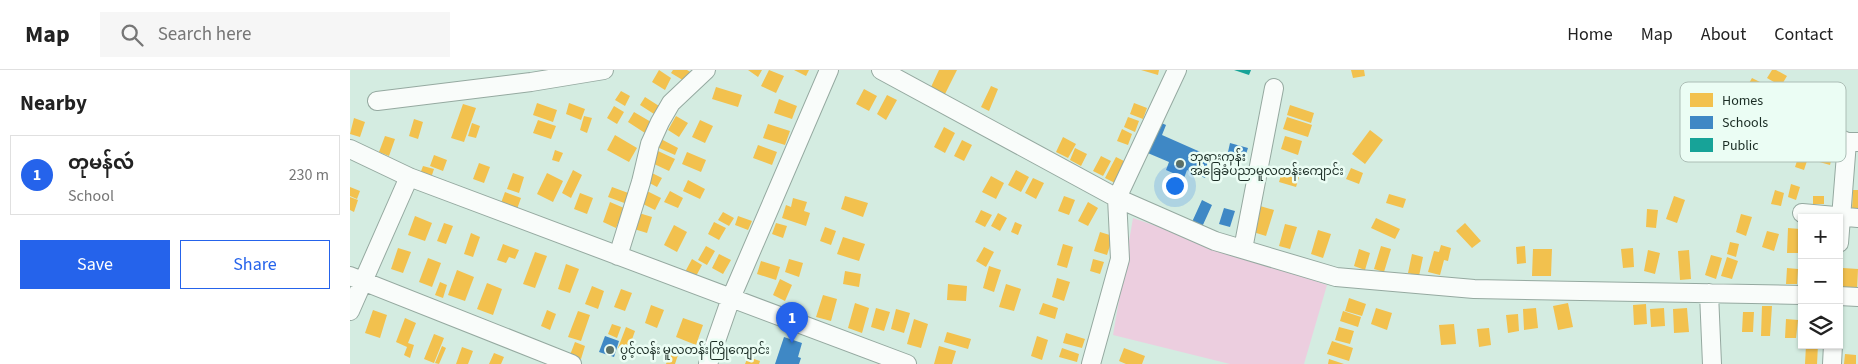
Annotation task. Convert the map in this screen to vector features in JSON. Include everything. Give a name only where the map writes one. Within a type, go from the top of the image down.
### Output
[{"type":"street","points":[[377,101],[531,82],[604,70]]},
{"type":"street","points":[[618,256],[641,182],[650,144],[660,122],[671,103],[706,70]]},
{"type":"street","points":[[708,364],[731,298],[829,70]]},
{"type":"street","points":[[881,70],[1118,198],[1215,240],[1336,277],[1474,289],[1798,295]]},
{"type":"street","points":[[1091,364],[1120,259],[1118,198],[1177,70]]},
{"type":"street","points":[[1242,249],[1274,88]]},
{"type":"street","points":[[1843,234],[1850,217],[1852,142]]},
{"type":"street","points":[[350,149],[409,177],[907,364]]},
{"type":"street","points":[[350,311],[356,280],[409,177]]},
{"type":"street","points":[[1802,213],[1850,217]]},
{"type":"street","points":[[356,280],[572,364]]},
{"type":"street","points":[[1709,294],[1712,364]]},
{"type":"street","points":[[1843,296],[1858,298]]},
{"type":"street","points":[[1832,364],[1833,349]]},
{"type":"shaded area","points":[[1133,218],[1327,285],[1304,364],[1230,364],[1113,335]]},
{"type":"building: Homes","points":[[659,70],[671,78],[665,90],[652,82]]},
{"type":"building: Homes","points":[[673,70],[687,70],[692,73],[686,82],[671,73]]},
{"type":"building: Homes","points":[[748,70],[762,70],[758,77]]},
{"type":"building: Homes","points":[[769,70],[784,76],[776,93],[761,86]]},
{"type":"building: Homes","points":[[794,70],[809,70],[806,76]]},
{"type":"building: Homes","points":[[939,70],[957,70],[945,94],[931,87]]},
{"type":"building: Homes","points":[[1141,70],[1159,70],[1158,75]]},
{"type":"building: Homes","points":[[1351,70],[1364,70],[1365,76],[1353,78]]},
{"type":"building: Homes","points":[[1772,70],[1787,76],[1783,82],[1774,82],[1767,78]]},
{"type":"building: Homes","points":[[1752,78],[1760,82],[1750,82]]},
{"type":"building: Homes","points":[[991,86],[998,89],[989,111],[981,107]]},
{"type":"building: Homes","points":[[716,87],[742,95],[738,107],[712,99]]},
{"type":"building: Homes","points":[[864,89],[877,96],[869,111],[856,104]]},
{"type":"building: Homes","points":[[621,91],[630,96],[625,106],[615,100]]},
{"type":"building: Homes","points":[[887,95],[897,100],[886,120],[877,114]]},
{"type":"building: Homes","points":[[645,97],[659,106],[654,114],[640,105]]},
{"type":"building: Homes","points":[[779,99],[797,106],[792,119],[774,113]]},
{"type":"building: Homes","points":[[537,103],[557,110],[553,122],[533,115]]},
{"type":"building: Homes","points":[[569,103],[585,109],[581,120],[566,114]]},
{"type":"building: Homes","points":[[1134,103],[1147,108],[1143,119],[1130,114]]},
{"type":"building: Homes","points":[[463,104],[476,108],[464,142],[451,138]]},
{"type":"building: Homes","points":[[1290,105],[1314,113],[1311,123],[1287,115]]},
{"type":"building: Homes","points":[[614,106],[624,112],[617,124],[607,118]]},
{"type":"building: Homes","points":[[634,112],[651,122],[645,133],[628,122]]},
{"type":"building: Homes","points":[[584,116],[592,118],[587,133],[580,130]]},
{"type":"building: Homes","points":[[676,116],[688,123],[679,137],[668,130]]},
{"type":"building: Homes","points":[[1128,117],[1139,121],[1135,132],[1124,127]]},
{"type":"building: Homes","points":[[1287,117],[1312,125],[1308,137],[1283,129]]},
{"type":"building: Homes","points":[[354,118],[365,122],[360,137],[350,134]]},
{"type":"building: Homes","points":[[414,119],[423,122],[418,139],[409,136]]},
{"type":"building: Homes","points":[[538,120],[556,126],[551,139],[533,133]]},
{"type":"building: Homes","points":[[700,120],[713,126],[705,143],[692,137]]},
{"type":"building: Homes","points":[[472,123],[480,126],[476,138],[468,136]]},
{"type":"building: Homes","points":[[768,124],[790,131],[785,145],[763,138]]},
{"type":"building: Homes","points":[[944,127],[955,133],[945,153],[934,147]]},
{"type":"building: Homes","points":[[1122,129],[1132,134],[1128,145],[1117,141]]},
{"type":"building: Homes","points":[[1370,130],[1383,140],[1365,164],[1352,154]]},
{"type":"building: Homes","points":[[615,135],[637,148],[629,162],[607,150]]},
{"type":"building: Homes","points":[[385,136],[395,139],[389,156],[379,152]]},
{"type":"building: Homes","points":[[1285,136],[1302,141],[1298,155],[1281,149]]},
{"type":"building: Homes","points":[[1063,137],[1076,144],[1068,158],[1056,152]]},
{"type":"building: Homes","points":[[661,139],[678,148],[675,155],[657,147]]},
{"type":"building: Homes","points":[[962,140],[972,145],[964,161],[954,156]]},
{"type":"building: Homes","points":[[758,145],[777,152],[772,165],[753,158]]},
{"type":"building: Homes","points":[[1075,148],[1087,154],[1081,166],[1070,160]]},
{"type":"building: Homes","points":[[555,150],[563,153],[559,162],[552,160]]},
{"type":"building: Homes","points":[[658,151],[675,159],[669,171],[652,163]]},
{"type":"building: Homes","points":[[687,152],[706,160],[701,172],[682,164]]},
{"type":"building: Homes","points":[[434,155],[447,160],[443,171],[430,166]]},
{"type":"building: Homes","points":[[1101,156],[1111,161],[1103,176],[1093,171]]},
{"type":"building: Homes","points":[[1116,157],[1126,162],[1115,183],[1105,178]]},
{"type":"building: Homes","points":[[1797,162],[1807,162],[1804,170],[1795,167]]},
{"type":"building: Homes","points":[[1820,162],[1831,162],[1830,165]]},
{"type":"building: Homes","points":[[479,163],[490,167],[484,183],[473,179]]},
{"type":"building: Homes","points":[[423,166],[434,169],[431,178],[420,174]]},
{"type":"building: Homes","points":[[1351,168],[1363,173],[1359,184],[1346,179]]},
{"type":"building: Homes","points":[[573,170],[582,175],[571,198],[562,193]]},
{"type":"building: Homes","points":[[1016,170],[1029,177],[1021,192],[1008,185]]},
{"type":"building: Homes","points":[[648,171],[662,178],[657,187],[644,180]]},
{"type":"building: Homes","points":[[1282,172],[1299,177],[1296,187],[1279,182]]},
{"type":"building: Homes","points":[[513,173],[524,177],[519,193],[507,189]]},
{"type":"building: Homes","points":[[547,173],[563,181],[553,202],[537,194]]},
{"type":"building: Homes","points":[[991,176],[1004,183],[996,199],[982,192]]},
{"type":"building: Homes","points":[[1033,178],[1044,183],[1036,199],[1025,193]]},
{"type":"building: Homes","points":[[688,180],[705,189],[700,199],[683,191]]},
{"type":"building: Homes","points":[[1791,184],[1800,187],[1796,200],[1788,197]]},
{"type":"building: Homes","points":[[350,187],[360,191],[357,199],[350,196]]},
{"type":"building: Homes","points":[[612,187],[631,194],[627,204],[608,197]]},
{"type":"building: Homes","points":[[645,190],[661,198],[655,210],[639,202]]},
{"type":"building: Homes","points":[[1775,190],[1784,193],[1781,206],[1771,204]]},
{"type":"building: Homes","points":[[1853,190],[1858,190],[1858,210],[1852,210]]},
{"type":"building: Homes","points":[[670,191],[683,198],[678,208],[664,202]]},
{"type":"building: Homes","points":[[505,192],[521,198],[517,209],[501,203]]},
{"type":"building: Homes","points":[[580,193],[593,198],[587,214],[574,209]]},
{"type":"building: Homes","points":[[1389,194],[1406,199],[1403,208],[1386,203]]},
{"type":"building: Homes","points":[[845,196],[868,203],[863,217],[841,209]]},
{"type":"building: Homes","points":[[1064,196],[1075,200],[1069,215],[1058,211]]},
{"type":"building: Homes","points":[[1674,196],[1685,200],[1677,223],[1666,219]]},
{"type":"building: Homes","points":[[1813,196],[1824,196],[1824,204],[1813,204]]},
{"type":"building: Homes","points":[[350,197],[358,200],[354,212],[350,210]]},
{"type":"building: Homes","points":[[793,198],[807,202],[804,211],[810,213],[806,226],[782,218],[786,205],[791,207]]},
{"type":"building: Homes","points":[[610,202],[624,208],[616,228],[603,222]]},
{"type":"building: Homes","points":[[1088,202],[1098,208],[1088,226],[1078,221]]},
{"type":"building: Homes","points":[[1260,206],[1274,210],[1266,236],[1253,232]]},
{"type":"building: Homes","points":[[1647,209],[1658,210],[1656,228],[1646,227]]},
{"type":"building: Homes","points":[[981,210],[992,215],[985,227],[975,222]]},
{"type":"building: Homes","points":[[723,212],[734,218],[729,226],[718,220]]},
{"type":"building: Homes","points":[[639,213],[652,217],[647,233],[634,229]]},
{"type":"building: Homes","points":[[998,213],[1007,218],[1000,231],[991,226]]},
{"type":"building: Homes","points":[[1741,214],[1752,217],[1746,236],[1736,232]]},
{"type":"building: Homes","points":[[415,216],[432,223],[425,241],[408,235]]},
{"type":"building: Homes","points":[[738,216],[752,221],[748,230],[735,225]]},
{"type":"building: Homes","points":[[1376,218],[1400,229],[1395,239],[1371,228]]},
{"type":"building: Homes","points":[[714,222],[726,228],[719,240],[708,234]]},
{"type":"building: Homes","points":[[1015,222],[1022,225],[1018,235],[1011,232]]},
{"type":"building: Homes","points":[[444,223],[453,226],[446,244],[437,241]]},
{"type":"building: Homes","points":[[776,223],[787,226],[783,238],[772,234]]},
{"type":"building: Homes","points":[[1465,223],[1481,241],[1472,248],[1456,231]]},
{"type":"building: Homes","points":[[1285,224],[1297,227],[1290,249],[1279,246]]},
{"type":"building: Homes","points":[[674,225],[687,232],[677,252],[664,245]]},
{"type":"building: Homes","points":[[825,227],[836,231],[831,245],[820,241]]},
{"type":"building: Homes","points":[[1788,228],[1798,229],[1798,253],[1787,253]]},
{"type":"building: Homes","points":[[1318,230],[1331,234],[1323,258],[1311,254]]},
{"type":"building: Homes","points":[[1767,231],[1779,234],[1774,251],[1762,247]]},
{"type":"building: Homes","points":[[1100,232],[1113,236],[1107,255],[1094,251]]},
{"type":"building: Homes","points":[[471,233],[480,237],[473,257],[464,254]]},
{"type":"building: Homes","points":[[843,237],[865,244],[859,261],[837,254]]},
{"type":"building: Homes","points":[[1730,242],[1739,244],[1736,257],[1727,254]]},
{"type":"building: Homes","points":[[503,244],[519,250],[515,259],[509,257],[506,263],[497,260]]},
{"type":"building: Homes","points":[[1063,244],[1073,247],[1067,268],[1057,265]]},
{"type":"building: Homes","points":[[1441,245],[1451,248],[1448,261],[1444,260],[1440,275],[1428,272],[1434,251],[1439,252]]},
{"type":"building: Homes","points":[[706,246],[715,251],[707,265],[698,260]]},
{"type":"building: Homes","points":[[1381,246],[1391,249],[1384,272],[1374,269]]},
{"type":"building: Homes","points":[[1525,246],[1526,263],[1517,264],[1516,247]]},
{"type":"building: Homes","points":[[984,247],[994,252],[986,267],[976,261]]},
{"type":"building: Homes","points":[[398,248],[411,252],[403,273],[391,269]]},
{"type":"building: Homes","points":[[1633,248],[1634,267],[1623,268],[1621,249]]},
{"type":"building: Homes","points":[[1359,249],[1370,253],[1365,270],[1354,266]]},
{"type":"building: Homes","points":[[1533,249],[1552,249],[1551,276],[1532,276]]},
{"type":"building: Homes","points":[[1648,250],[1660,253],[1655,274],[1644,271]]},
{"type":"building: Homes","points":[[1689,250],[1691,279],[1680,280],[1678,251]]},
{"type":"building: Homes","points":[[535,252],[547,256],[535,288],[523,284]]},
{"type":"building: Homes","points":[[719,254],[731,260],[723,274],[712,268]]},
{"type":"building: Homes","points":[[1412,254],[1423,257],[1419,276],[1408,273]]},
{"type":"building: Homes","points":[[1711,255],[1722,258],[1716,279],[1705,275]]},
{"type":"building: Homes","points":[[1727,257],[1738,261],[1732,279],[1721,276]]},
{"type":"building: Homes","points":[[428,258],[441,263],[432,287],[419,282]]},
{"type":"building: Homes","points":[[692,259],[702,265],[695,278],[685,272]]},
{"type":"building: Homes","points":[[789,259],[803,263],[799,277],[785,272]]},
{"type":"building: Homes","points":[[1093,259],[1104,262],[1100,274],[1090,271]]},
{"type":"building: Homes","points":[[761,261],[780,267],[776,280],[757,274]]},
{"type":"building: Homes","points":[[566,264],[579,269],[570,293],[558,289]]},
{"type":"building: Homes","points":[[989,266],[1001,270],[994,292],[983,288]]},
{"type":"building: Homes","points":[[1787,268],[1798,269],[1797,284],[1786,284]]},
{"type":"building: Homes","points":[[1843,268],[1858,269],[1857,290],[1843,289]]},
{"type":"building: Homes","points":[[457,270],[474,277],[465,301],[448,295]]},
{"type":"building: Homes","points":[[845,271],[861,274],[859,287],[843,284]]},
{"type":"building: Homes","points":[[1057,278],[1070,282],[1064,301],[1052,297]]},
{"type":"building: Homes","points":[[780,279],[792,285],[785,301],[773,295]]},
{"type":"building: Homes","points":[[440,282],[447,285],[443,298],[435,295]]},
{"type":"building: Homes","points":[[487,283],[502,289],[493,315],[477,309]]},
{"type":"building: Homes","points":[[948,284],[967,286],[966,301],[947,300]]},
{"type":"building: Homes","points":[[1006,284],[1021,289],[1014,311],[999,307]]},
{"type":"building: Homes","points":[[592,286],[604,291],[598,309],[585,304]]},
{"type":"building: Homes","points":[[621,289],[632,293],[625,311],[614,307]]},
{"type":"building: Homes","points":[[823,295],[837,299],[831,321],[816,317]]},
{"type":"building: Homes","points":[[1349,298],[1366,304],[1362,316],[1345,311]]},
{"type":"building: Homes","points":[[855,303],[869,308],[862,333],[848,328]]},
{"type":"building: Homes","points":[[1043,303],[1058,308],[1055,319],[1039,314]]},
{"type":"building: Homes","points":[[1568,303],[1573,327],[1558,330],[1553,306]]},
{"type":"building: Homes","points":[[1646,304],[1647,324],[1634,325],[1633,305]]},
{"type":"building: Homes","points":[[651,305],[664,310],[657,328],[645,323]]},
{"type":"building: Homes","points":[[1762,306],[1772,306],[1770,336],[1761,336]]},
{"type":"building: Homes","points":[[876,308],[890,312],[884,331],[871,327]]},
{"type":"building: Homes","points":[[1376,308],[1392,313],[1387,330],[1371,324]]},
{"type":"building: Homes","points":[[1536,308],[1538,328],[1524,330],[1523,309]]},
{"type":"building: Homes","points":[[1664,308],[1665,326],[1651,327],[1650,309]]},
{"type":"building: Homes","points":[[1687,308],[1689,332],[1674,333],[1673,309]]},
{"type":"building: Homes","points":[[896,309],[910,313],[904,333],[891,329]]},
{"type":"building: Homes","points":[[373,310],[387,315],[380,338],[365,333]]},
{"type":"building: Homes","points":[[547,310],[556,314],[550,330],[541,326]]},
{"type":"building: Homes","points":[[578,311],[590,315],[581,341],[568,337]]},
{"type":"building: Homes","points":[[1343,311],[1361,317],[1358,327],[1340,321]]},
{"type":"building: Homes","points":[[1743,312],[1754,312],[1753,332],[1742,332]]},
{"type":"building: Homes","points":[[1518,314],[1519,331],[1508,333],[1506,315]]},
{"type":"building: Homes","points":[[405,318],[416,323],[408,343],[414,345],[410,358],[404,355],[407,347],[396,342]]},
{"type":"building: Homes","points":[[683,318],[703,325],[696,345],[676,337]]},
{"type":"building: Homes","points":[[914,319],[928,324],[921,348],[907,344]]},
{"type":"building: Homes","points":[[1786,319],[1798,320],[1796,338],[1785,338]]},
{"type":"building: Homes","points":[[612,324],[621,327],[617,338],[608,334]]},
{"type":"building: Homes","points":[[1454,324],[1456,344],[1441,345],[1439,325]]},
{"type":"building: Homes","points":[[626,327],[635,331],[628,351],[618,348]]},
{"type":"building: Homes","points":[[1339,327],[1354,331],[1350,344],[1335,340]]},
{"type":"building: Homes","points":[[1489,328],[1491,345],[1479,347],[1477,329]]},
{"type":"building: Homes","points":[[947,332],[971,339],[968,349],[944,342]]},
{"type":"building: Homes","points":[[1066,333],[1085,339],[1082,348],[1063,343]]},
{"type":"building: Homes","points":[[434,334],[444,338],[434,363],[424,359]]},
{"type":"building: Homes","points":[[1037,336],[1048,340],[1042,360],[1031,356]]},
{"type":"building: Homes","points":[[1332,341],[1353,348],[1349,361],[1327,354]]},
{"type":"building: Homes","points":[[575,342],[585,346],[581,359],[570,355]]},
{"type":"building: Homes","points":[[442,346],[446,348],[439,364],[435,363]]},
{"type":"building: Homes","points":[[939,346],[956,351],[952,364],[934,364]]},
{"type":"building: Homes","points":[[462,347],[473,351],[468,364],[456,364]]},
{"type":"building: Homes","points":[[1062,348],[1079,354],[1077,362],[1059,357]]},
{"type":"building: Homes","points":[[1124,348],[1145,356],[1142,364],[1126,364],[1119,361]]},
{"type":"building: Homes","points":[[1806,349],[1818,349],[1817,364],[1805,364]]},
{"type":"building: Homes","points":[[670,352],[678,355],[675,364],[666,364]]},
{"type":"building: Homes","points":[[494,353],[504,357],[501,364],[489,364]]},
{"type":"building: Homes","points":[[1845,354],[1856,355],[1856,364],[1844,364]]},
{"type":"building: Homes","points":[[748,357],[760,361],[759,364],[745,364]]},
{"type":"building: Homes","points":[[1329,359],[1344,364],[1328,364]]},
{"type":"building: Schools","points":[[1157,121],[1166,125],[1162,135],[1214,158],[1205,178],[1187,170],[1184,178],[1166,170],[1169,162],[1143,151]]},
{"type":"building: Schools","points":[[1230,143],[1248,148],[1245,157],[1228,152]]},
{"type":"building: Schools","points":[[1202,200],[1212,205],[1202,227],[1192,222]]},
{"type":"building: Schools","points":[[1224,208],[1235,211],[1230,227],[1219,224]]},
{"type":"building: Schools","points":[[605,336],[619,341],[614,357],[599,352]]},
{"type":"building: Schools","points":[[784,337],[802,343],[798,357],[801,358],[799,364],[775,364]]},
{"type":"building: Public","points":[[1234,70],[1251,70],[1249,75]]},
{"type":"place","name":"ဘုရားကုန်း အခြေခံပညာမူလတန်းကျောင်း","points":[[1180,164]]},
{"type":"place","name":"တုမန်လဴ","points":[[792,343]]},
{"type":"place","name":"ပွင့်လန်း မူလတန်းကြိုကျောင်း","points":[[610,350]]}]
